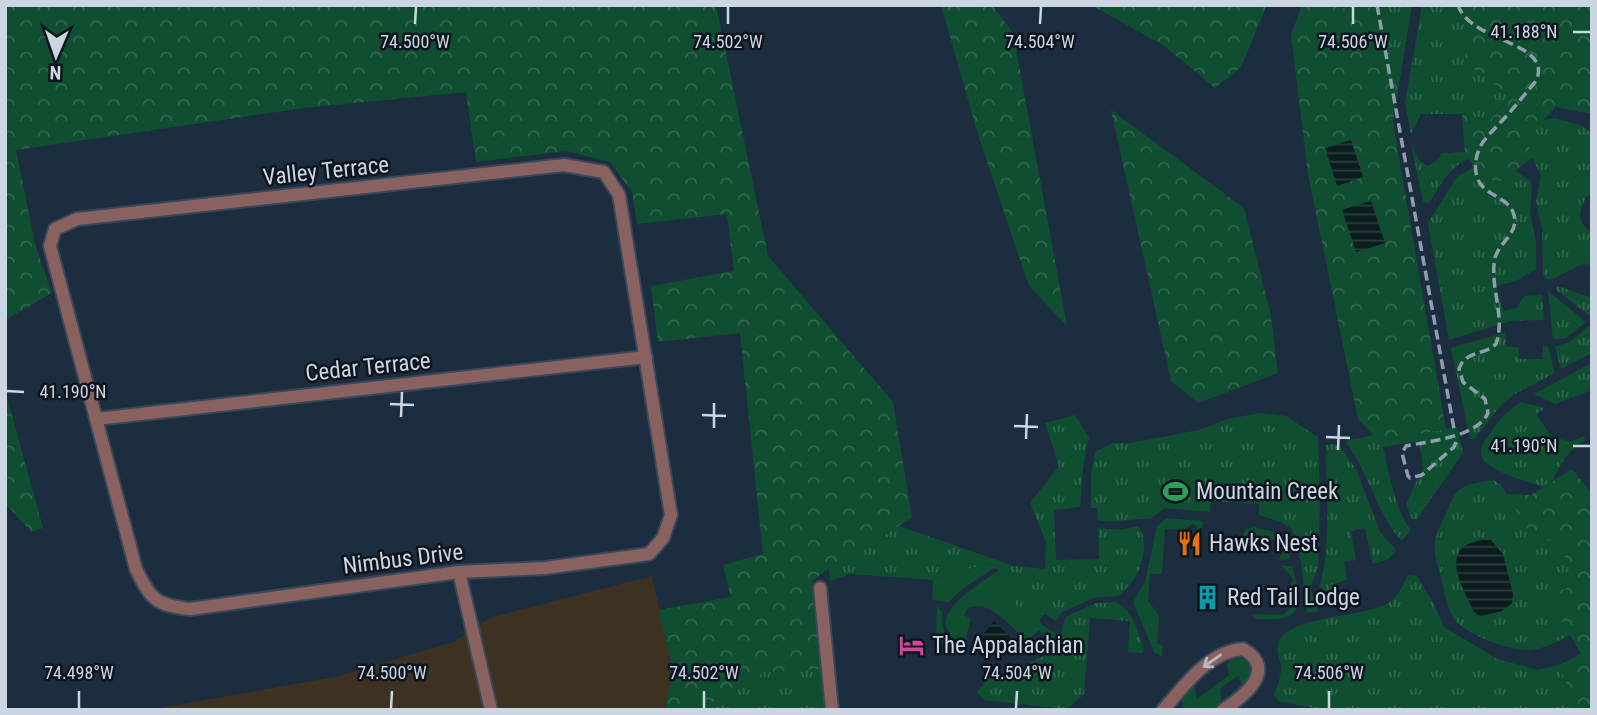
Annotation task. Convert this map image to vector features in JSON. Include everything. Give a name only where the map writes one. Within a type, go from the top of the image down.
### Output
[{"type":"street","name":"Valley Terrace","points":[[55,229],[77,219],[564,165],[604,172]]},
{"type":"street","name":"Nimbus Drive","points":[[55,229],[50,246],[136,569],[147,593],[166,606],[190,609],[459,572],[545,568],[649,554],[663,538],[671,515],[619,195],[604,172]]},
{"type":"street","name":"Cedar Terrace","points":[[96,419],[646,356]]},
{"type":"street","points":[[459,572],[491,710]]},
{"type":"street","points":[[820,588],[832,710]]},
{"type":"street","points":[[1163,710],[1201,669],[1227,651],[1243,649],[1255,658],[1259,673],[1253,685],[1223,710]]},
{"type":"shaded area","points":[[1351,140],[1363,177],[1337,186],[1325,148]]},
{"type":"shaded area","points":[[1371,201],[1385,243],[1356,252],[1342,210]]},
{"type":"shaded area","points":[[1481,540],[1491,540],[1503,554],[1513,594],[1512,603],[1502,611],[1480,616],[1474,612],[1463,589],[1456,563],[1463,547]]},
{"type":"shaded area","points":[[652,576],[673,672],[665,710],[149,710],[335,677],[453,642],[492,617]]},
{"type":"shaded area","points":[[994,621],[1010,637],[1007,643],[988,656],[983,652],[979,655],[972,647]]},
{"type":"green space","points":[[5,5],[716,5],[768,256],[893,402],[912,518],[812,581],[821,669],[764,672],[699,710],[665,710],[673,672],[659,610],[731,597],[723,565],[763,554],[740,333],[658,342],[651,286],[734,271],[727,214],[637,224],[632,192],[610,162],[566,151],[476,162],[466,92],[304,108],[16,150],[35,244],[52,293],[5,320]]},
{"type":"green space","points":[[941,5],[992,5],[1013,33],[1067,326],[1029,286],[979,138]]},
{"type":"green space","points":[[1091,5],[1267,5],[1241,67],[1215,88],[1163,45]]},
{"type":"green space","points":[[1302,5],[1339,5],[1343,9],[1346,5],[1370,5],[1400,78],[1393,123],[1446,429],[1379,441],[1358,419],[1308,174],[1291,35]]},
{"type":"green space","points":[[1370,5],[1412,5],[1400,78]]},
{"type":"green space","points":[[1422,5],[1468,5],[1465,63],[1511,95],[1490,120],[1462,114],[1421,114],[1411,134],[1405,103]]},
{"type":"green space","points":[[1468,5],[1592,5],[1592,114],[1556,107],[1527,137],[1532,158],[1498,183],[1476,171],[1469,159],[1442,153],[1465,152],[1462,114],[1490,120],[1511,96],[1465,63]]},
{"type":"green space","points":[[1111,110],[1244,208],[1271,316],[1278,373],[1198,403],[1171,381]]},
{"type":"green space","points":[[1555,118],[1580,125],[1592,133],[1592,194],[1586,197],[1580,217],[1592,234],[1592,263],[1584,263],[1551,280],[1546,279],[1543,274],[1542,229],[1536,201],[1541,175],[1532,158],[1527,137],[1541,121]]},
{"type":"green space","points":[[1411,144],[1419,160],[1427,166],[1435,162],[1442,153],[1469,159],[1450,172],[1429,203],[1423,202]]},
{"type":"green space","points":[[1472,168],[1498,183],[1515,170],[1530,181],[1530,212],[1536,242],[1536,269],[1516,281],[1496,286],[1503,311],[1517,308],[1524,296],[1542,295],[1544,320],[1510,321],[1449,340],[1428,223],[1457,177]]},
{"type":"green space","points":[[1557,286],[1592,297],[1592,315],[1555,289]]},
{"type":"green space","points":[[1548,291],[1586,322],[1566,338],[1553,339]]},
{"type":"green space","points":[[1592,324],[1592,353],[1561,369],[1555,347],[1569,342]]},
{"type":"green space","points":[[1506,332],[1506,346],[1519,348],[1519,359],[1542,359],[1543,346],[1548,347],[1555,373],[1502,404],[1474,439],[1470,439],[1451,348]]},
{"type":"green space","points":[[1592,363],[1592,390],[1555,404],[1534,394]]},
{"type":"green space","points":[[5,390],[43,528],[31,532],[5,503]]},
{"type":"green space","points":[[1521,402],[1545,408],[1536,414],[1551,436],[1570,442],[1584,436],[1585,441],[1563,461],[1549,489],[1501,472],[1482,457],[1482,447],[1494,428]]},
{"type":"green space","points":[[1261,413],[1286,416],[1318,437],[1318,569],[1310,587],[1318,611],[1307,613],[1301,562],[1292,529],[1281,522],[1259,515],[1259,504],[1211,501],[1210,512],[1165,508],[1150,519],[1111,522],[1098,520],[1097,508],[1091,508],[1091,473],[1095,452],[1113,443],[1131,443],[1199,430],[1227,419]]},
{"type":"green space","points":[[1075,415],[1089,438],[1080,507],[1054,510],[1056,560],[1099,559],[1098,528],[1122,530],[1137,526],[1144,544],[1140,567],[1134,579],[1119,596],[1094,598],[1062,612],[1042,607],[1029,618],[1010,599],[1023,577],[989,563],[933,580],[850,574],[830,581],[829,568],[899,526],[1014,566],[1045,569],[1046,542],[1030,503],[1059,466],[1045,423]]},
{"type":"green space","points":[[1457,427],[1463,453],[1417,519],[1412,519],[1406,504],[1423,468],[1419,441],[1383,447],[1397,502],[1411,530],[1402,541],[1385,518],[1361,466],[1345,441],[1374,435],[1380,441]]},
{"type":"green space","points":[[1335,444],[1357,471],[1380,532],[1396,550],[1389,559],[1373,564],[1365,528],[1351,531],[1356,560],[1344,562],[1347,579],[1331,586],[1337,598],[1319,587],[1327,536],[1326,445]]},
{"type":"green space","points":[[1572,469],[1592,493],[1592,710],[1577,710],[1559,665],[1581,654],[1548,596],[1580,582],[1555,541],[1534,540],[1506,494],[1531,495]]},
{"type":"green space","points":[[1494,480],[1501,485],[1534,540],[1555,541],[1580,582],[1548,596],[1570,635],[1541,648],[1522,650],[1480,637],[1456,621],[1447,602],[1434,548],[1440,525],[1458,491],[1470,485]]},
{"type":"green space","points":[[1167,518],[1203,521],[1202,532],[1192,524],[1184,530],[1165,529],[1162,574],[1150,574],[1148,601],[1159,615],[1157,644],[1163,645],[1162,657],[1154,652],[1133,602],[1145,582],[1157,526]]},
{"type":"green space","points":[[1255,527],[1280,535],[1286,543],[1290,558],[1281,561],[1280,556],[1285,552],[1281,541],[1273,539],[1268,543],[1254,537],[1242,536],[1246,529]]},
{"type":"green space","points":[[989,563],[1024,577],[1010,599],[1029,618],[1042,607],[1062,612],[1056,621],[1045,614],[1040,619],[1041,624],[1056,634],[1049,647],[1034,653],[1031,649],[1047,640],[1039,630],[1026,642],[999,616],[980,606],[968,608],[964,615],[971,619],[965,642],[951,637],[946,626],[951,610],[966,594],[999,570],[994,568],[961,590],[949,602],[932,600],[933,580]]},
{"type":"green space","points":[[1282,566],[1292,566],[1298,592],[1296,609],[1283,618],[1255,619],[1252,614],[1282,615],[1292,607],[1294,597],[1288,589],[1293,579]]},
{"type":"green space","points":[[1408,575],[1417,576],[1444,627],[1497,659],[1538,670],[1559,665],[1577,710],[1323,710],[1278,701],[1274,695],[1281,672],[1278,646],[1286,633],[1298,626],[1390,602]]},
{"type":"green space","points":[[1117,602],[1131,617],[1144,650],[1142,653],[1128,652],[1130,621],[1090,618],[1084,694],[1067,709],[984,700],[977,692],[989,678],[1007,679],[1032,661],[1050,654],[1058,647],[1067,616],[1096,603]]},
{"type":"green space","points":[[937,605],[942,612],[946,636],[954,643],[966,647],[967,651],[963,656],[938,638]]},
{"type":"green space","points":[[1233,658],[1245,659],[1250,663],[1251,677],[1245,686],[1241,685],[1239,675],[1220,689],[1221,700],[1215,708],[1198,711],[1183,707],[1183,698],[1192,686],[1195,687],[1197,699],[1229,675],[1227,664]]},
{"type":"green space","points":[[821,669],[826,710],[699,710],[764,672]]},
{"type":"railway","points":[[1377,5],[1454,429]]},
{"type":"railway","points":[[1456,442],[1454,447],[1422,475],[1410,478],[1408,476],[1402,453],[1406,446],[1464,433],[1474,428],[1488,413],[1485,399],[1463,382],[1459,369],[1470,356],[1496,344],[1499,323],[1494,279],[1495,258],[1515,222],[1509,206],[1480,183],[1476,163],[1484,141],[1536,81],[1538,68],[1533,58],[1522,49],[1466,18],[1458,5]]},
{"type":"place","name":"Mountain Creek","points":[[1176,491]]},
{"type":"place","name":"Hawks Nest","points":[[1189,543]]},
{"type":"place","name":"Red Tail Lodge","points":[[1207,597]]},
{"type":"place","name":"The Appalachian","points":[[912,645]]}]
